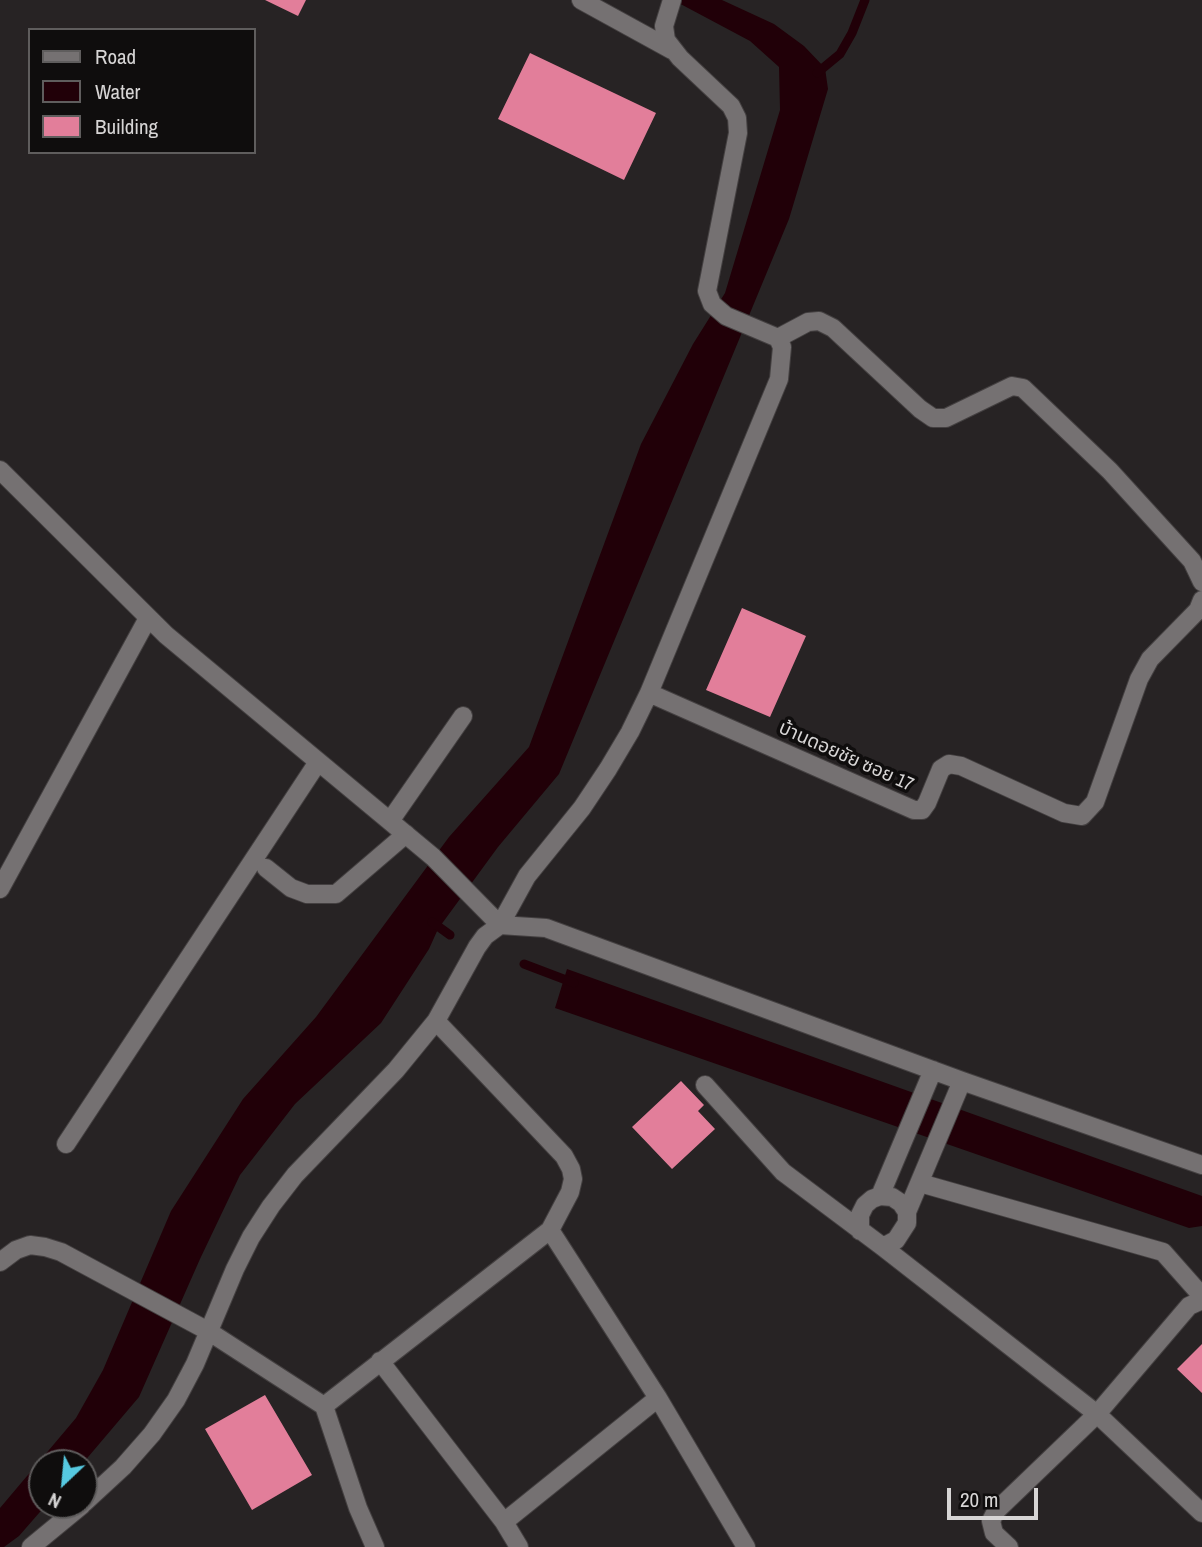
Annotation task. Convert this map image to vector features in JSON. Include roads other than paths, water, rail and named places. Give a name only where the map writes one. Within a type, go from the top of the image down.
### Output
[{"type":"street","points":[[98,1490],[152,1434],[176,1400],[195,1364],[251,1237],[271,1206],[295,1175],[396,1070],[436,1021],[477,947],[485,936],[500,925],[527,876],[582,808],[608,769],[649,693],[776,388],[783,359],[782,347],[770,335],[726,316],[712,304],[707,291],[738,133],[737,118],[731,106],[672,50],[580,0]]},
{"type":"street","points":[[669,8],[664,26],[666,40],[672,50]]},
{"type":"street","points":[[770,335],[808,322],[819,321],[833,328],[933,418],[946,418],[1012,386],[1023,388],[1111,471],[1192,561],[1202,582]]},
{"type":"street","points":[[0,470],[148,618],[433,857],[500,925],[546,928],[962,1081],[1202,1165]]},
{"type":"street","name":"บ้านดอยชัย ซอย 17","points":[[649,693],[914,810],[922,810],[941,769],[949,764],[961,766],[1064,813],[1082,816],[1095,802],[1139,679],[1150,659],[1198,610],[1202,600]]},
{"type":"street","points":[[0,889],[148,618]]},
{"type":"street","points":[[390,821],[463,716]]},
{"type":"street","points":[[66,1144],[318,762]]},
{"type":"street","points":[[266,867],[291,888],[307,894],[336,894],[406,834]]},
{"type":"street","points":[[324,1406],[550,1230],[570,1192],[573,1179],[564,1156],[436,1021]]},
{"type":"street","points":[[860,1231],[860,1215],[865,1205],[880,1196],[933,1070]]},
{"type":"street","points":[[883,1247],[896,1240],[903,1232],[907,1223],[907,1212],[962,1081]]},
{"type":"street","points":[[705,1086],[783,1171],[1097,1414],[1202,1513]]},
{"type":"street","points":[[920,1184],[1163,1252],[1202,1298],[1189,1306],[1097,1414],[996,1511],[991,1521],[993,1533],[1009,1547]]},
{"type":"street","points":[[880,1196],[892,1197],[901,1203],[907,1212]]},
{"type":"street","points":[[550,1230],[658,1398],[746,1547]]},
{"type":"street","points":[[0,1262],[16,1250],[30,1245],[61,1252],[208,1331],[324,1406],[358,1508],[375,1547]]},
{"type":"street","points":[[380,1361],[504,1522],[519,1547]]},
{"type":"street","points":[[504,1522],[658,1398]]},
{"type":"street","points":[[31,1547],[65,1519]]},
{"type":"water","points":[[673,0],[722,0],[774,24],[804,46],[825,68],[828,89],[789,219],[559,774],[498,847],[438,929],[429,949],[381,1023],[295,1104],[240,1175],[139,1397],[95,1449],[50,1449],[76,1418],[103,1370],[171,1211],[243,1099],[316,1017],[449,837],[529,747],[641,444],[693,344],[725,293],[780,110],[779,67],[750,41]]},
{"type":"water","points":[[567,969],[1202,1196],[1202,1226],[1189,1228],[555,1008]]},
{"type":"water","points":[[28,1475],[28,1519],[34,1519],[19,1536],[4,1547],[0,1547],[0,1508]]},
{"type":"waterway","points":[[817,73],[840,54],[865,0]]},
{"type":"waterway","points":[[432,922],[450,935]]},
{"type":"waterway","points":[[524,964],[574,983]]}]
